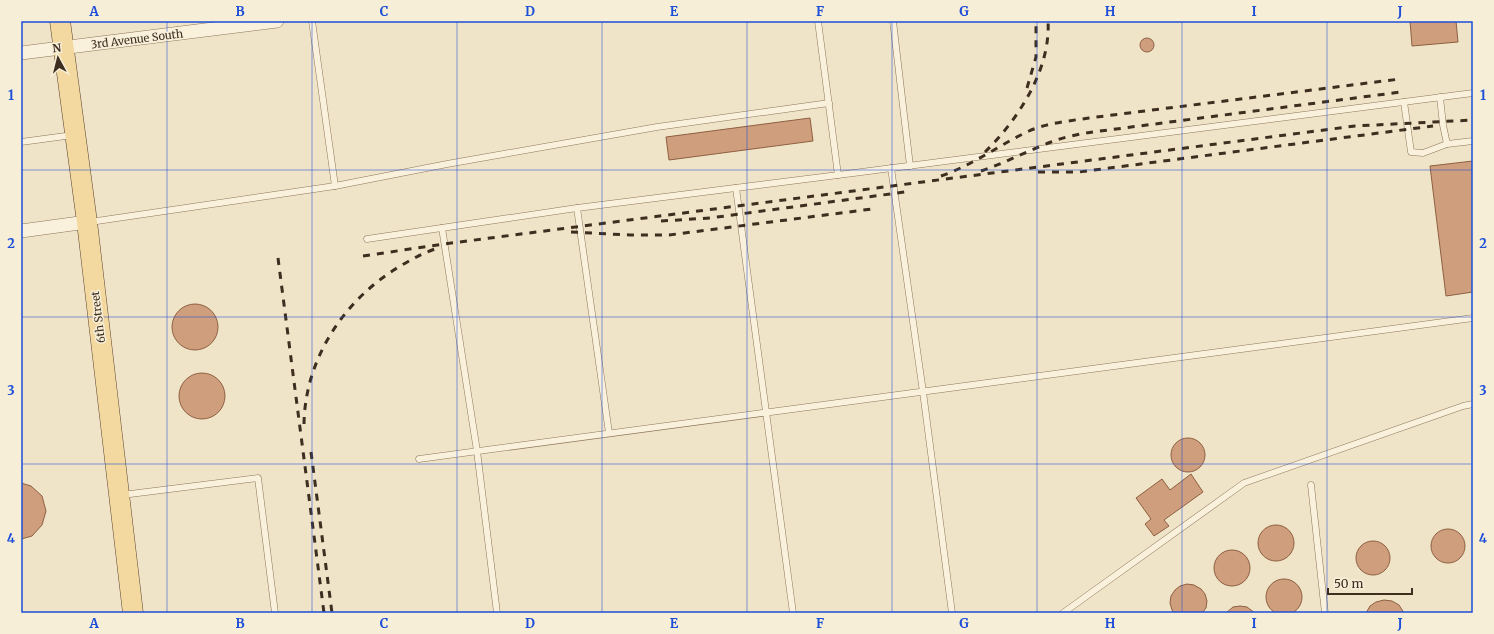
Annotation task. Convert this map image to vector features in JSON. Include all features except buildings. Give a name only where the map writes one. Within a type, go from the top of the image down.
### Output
[{"type":"main road","name":"6th Street","points":[[60,21],[87,222],[133,613]]},
{"type":"street","name":"3rd Avenue South","points":[[21,53],[277,21]]},
{"type":"street","points":[[21,231],[87,222]]},
{"type":"lane","points":[[312,21],[335,186]]},
{"type":"lane","points":[[818,21],[838,175]]},
{"type":"lane","points":[[893,21],[910,166]]},
{"type":"lane","points":[[367,239],[577,208],[1473,93]]},
{"type":"lane","points":[[1440,97],[1447,144]]},
{"type":"lane","points":[[1404,102],[1411,152],[1423,152],[1447,144],[1473,141]]},
{"type":"lane","points":[[87,222],[335,186],[447,164],[657,127],[829,103]]},
{"type":"lane","points":[[21,142],[75,134]]},
{"type":"lane","points":[[891,168],[923,392],[952,613]]},
{"type":"lane","points":[[736,188],[793,613]]},
{"type":"lane","points":[[577,208],[609,433]]},
{"type":"lane","points":[[442,228],[477,451],[497,613]]},
{"type":"lane","points":[[419,459],[1473,318]]},
{"type":"lane","points":[[1063,613],[1244,483],[1463,406],[1473,404]]},
{"type":"lane","points":[[119,495],[258,478],[275,613]]},
{"type":"lane","points":[[1311,486],[1325,613]]},
{"type":"railway","points":[[1027,88],[1036,57],[1036,21]]},
{"type":"railway","points":[[985,152],[1009,125],[1030,92],[1044,57],[1048,39],[1048,21]]},
{"type":"railway","points":[[941,176],[975,161],[1029,131],[1051,124],[1400,79]]},
{"type":"railway","points":[[981,171],[1066,137],[1093,132],[1401,92]]},
{"type":"railway","points":[[363,256],[444,244],[1355,126],[1473,120]]},
{"type":"railway","points":[[1038,172],[1079,172],[1433,126]]},
{"type":"railway","points":[[661,221],[710,218],[905,192]]},
{"type":"railway","points":[[571,232],[669,235],[872,209]]},
{"type":"railway","points":[[304,424],[306,400],[320,353],[346,312],[363,294],[381,279],[411,260],[438,248]]},
{"type":"railway","points":[[278,258],[324,613]]},
{"type":"railway","points":[[311,452],[332,613]]}]
